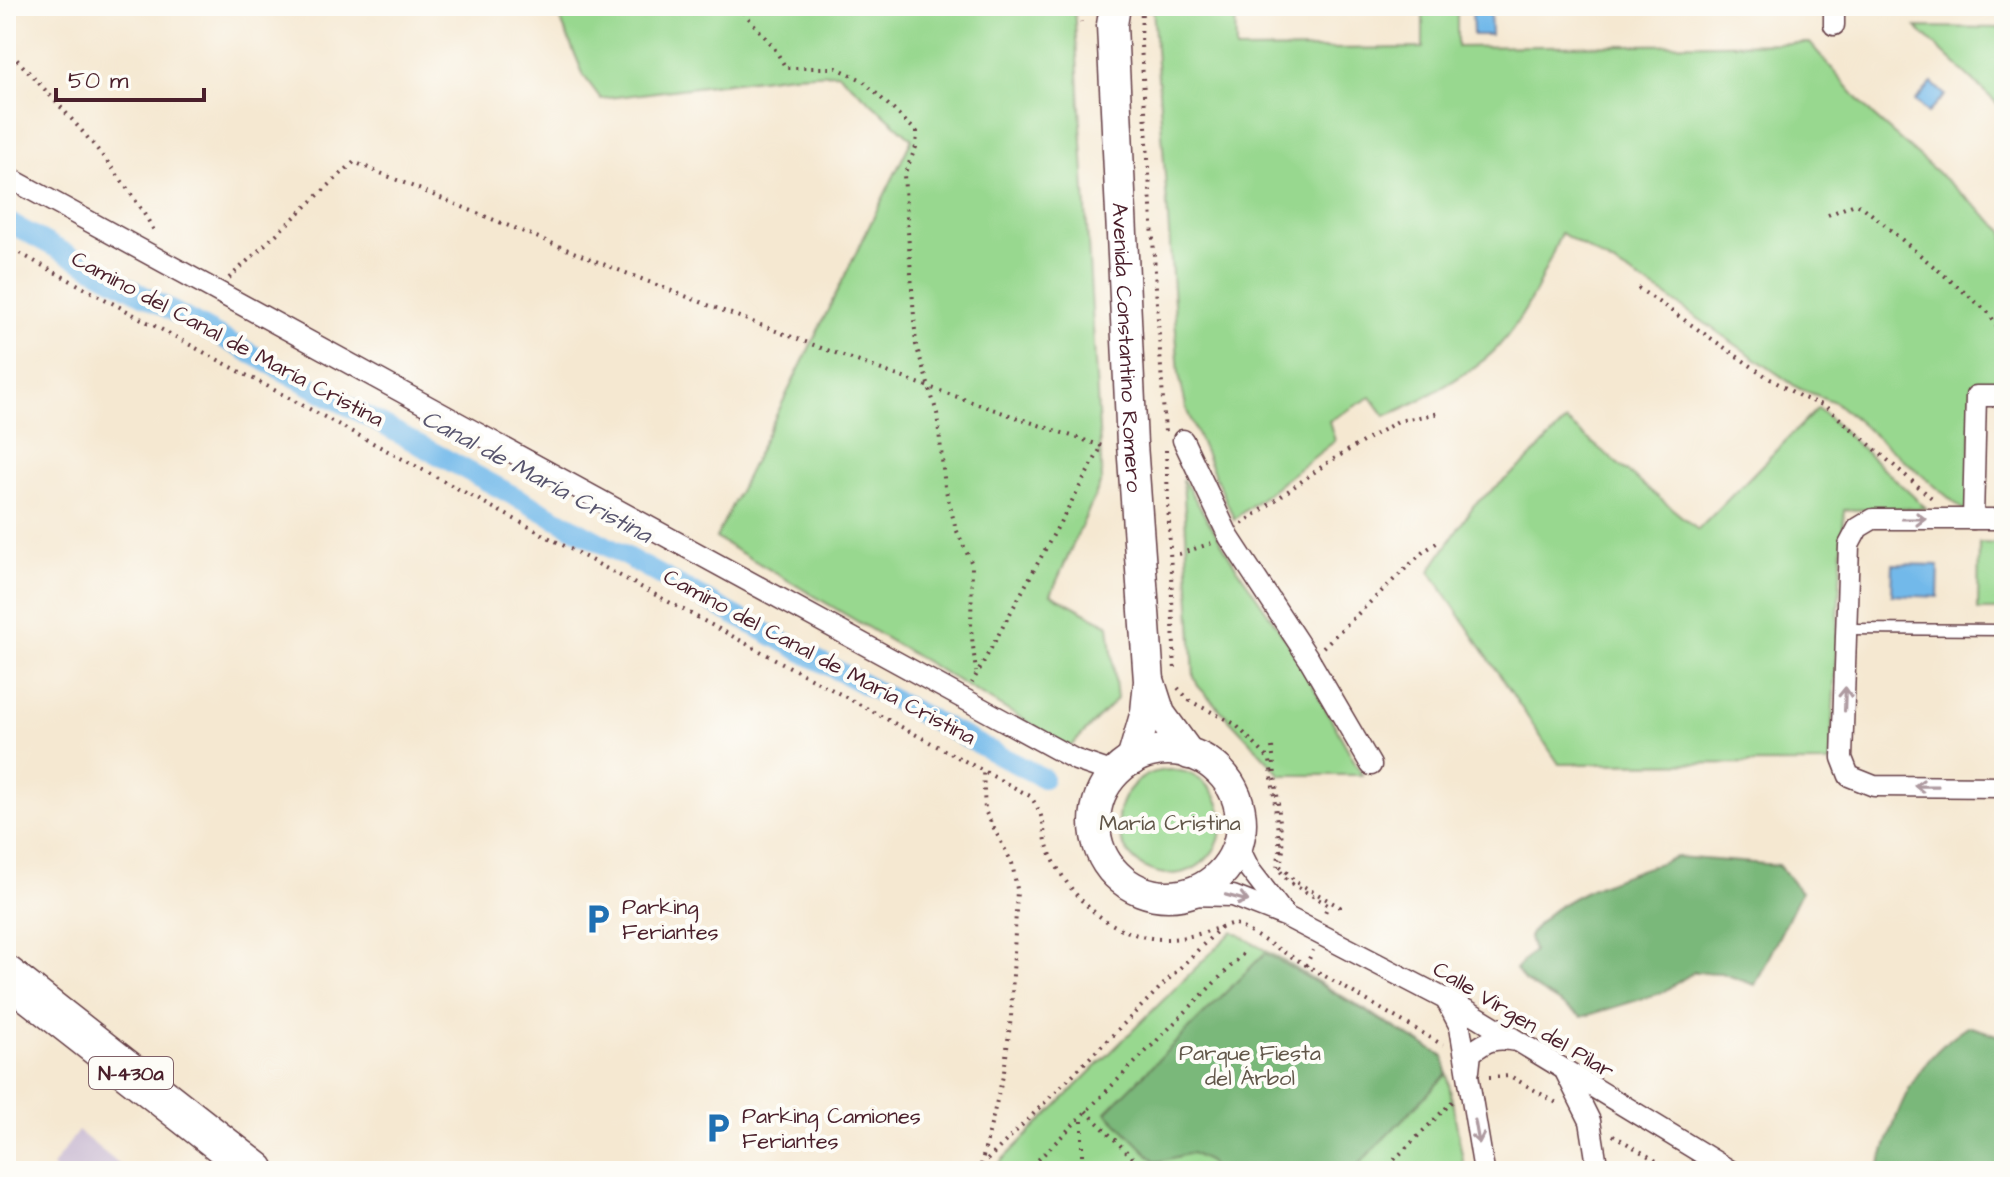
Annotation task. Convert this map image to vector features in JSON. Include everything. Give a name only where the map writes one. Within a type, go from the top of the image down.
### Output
[{"type":"highway","name":"N-430a","points":[[6,975],[256,1171]]},
{"type":"street","name":"Avenida Constantino Romero","points":[[1103,12],[1149,681],[1146,712],[1123,766]]},
{"type":"street","name":"Camino del Canal de María Cristina","points":[[6,176],[1076,760],[1123,766]]},
{"type":"street","points":[[1964,519],[1976,396],[2004,396]]},
{"type":"street","points":[[1183,440],[1229,537],[1309,659],[1371,765]]},
{"type":"street","points":[[2004,519],[1873,519],[1858,528],[1849,545],[1842,758],[1849,776],[1874,786],[2004,787]]},
{"type":"street","name":"Avenida Constantino Romero","points":[[1149,681],[1160,714],[1189,754]]},
{"type":"street","points":[[1159,750],[1189,754],[1219,772],[1233,790],[1240,812],[1237,844],[1227,867],[1215,879],[1184,895],[1161,896],[1138,890],[1119,878],[1104,859],[1096,838],[1095,814],[1101,792],[1123,766],[1159,750]]},
{"type":"street","name":"Calle Virgen del Pilar","points":[[1237,844],[1250,870],[1287,917]]},
{"type":"street","name":"Calle Virgen del Pilar","points":[[1184,895],[1233,896],[1287,917],[1445,998],[1522,1042],[1731,1171]]},
{"type":"street","points":[[1445,998],[1460,1027],[1463,1087],[1484,1171]]},
{"type":"street","points":[[1463,1087],[1471,1053],[1484,1043],[1491,1039],[1522,1042]]},
{"type":"street","points":[[1563,1068],[1590,1121],[1598,1171]]},
{"type":"street","points":[[1590,1121],[1600,1113],[1629,1110]]},
{"type":"lane","points":[[1847,629],[2004,630]]},
{"type":"path","points":[[738,6],[773,46],[786,68],[837,68],[862,80],[917,132],[916,147],[904,175],[916,345],[937,413],[945,487],[956,529],[972,564],[971,629],[976,675]]},
{"type":"path","points":[[1078,6],[1103,12]]},
{"type":"path","points":[[6,48],[48,90],[138,202],[178,271]]},
{"type":"path","points":[[215,291],[354,162],[571,253],[929,389],[1102,446],[964,699]]},
{"type":"path","points":[[1828,215],[1855,204],[1863,207],[1989,313],[2004,353]]},
{"type":"path","name":"Camino del Canal de María Cristina","points":[[6,246],[1030,796],[1043,814],[1049,850],[1069,886],[1088,908],[1135,935],[1193,936],[1222,926]]},
{"type":"path","points":[[1638,288],[1767,377],[1801,397],[1825,406],[1964,519]]},
{"type":"path","points":[[1179,554],[1224,542],[1327,463],[1398,421],[1440,413]]},
{"type":"path","points":[[1309,659],[1423,552],[1441,540]]},
{"type":"path","points":[[1272,747],[1283,850],[1280,866],[1296,882],[1340,907],[1340,911],[1328,905]]},
{"type":"path","points":[[981,1165],[1004,1072],[1011,1017],[1017,889],[1012,863],[985,811],[983,771]]},
{"type":"path","points":[[976,1171],[1222,926],[1234,923],[1434,1037],[1450,1051]]},
{"type":"path","points":[[1027,1171],[1244,953]]},
{"type":"path","points":[[1383,1171],[1463,1087],[1510,1076],[1673,1171]]},
{"type":"path","points":[[1082,1171],[1084,1113]]},
{"type":"path","points":[[1084,1113],[1146,1171]]},
{"type":"path","points":[[1159,1171],[1185,1171]]},
{"type":"shaded area","points":[[78,1131],[128,1171],[57,1171],[52,1167]]},
{"type":"green space","points":[[555,6],[1074,6],[1102,480],[1051,594],[1109,625],[1117,699],[1070,747],[716,538],[912,139],[838,73],[791,75],[601,99],[584,76]]},
{"type":"green space","points":[[1235,6],[1236,50],[1423,48],[1423,6],[1457,6],[1457,47],[1810,43],[1872,115],[2004,231],[2004,392],[1972,392],[1968,514],[1835,402],[1798,388],[1666,296],[1561,233],[1526,308],[1508,336],[1488,357],[1444,386],[1385,416],[1371,397],[1329,421],[1335,441],[1234,519],[1187,411],[1179,374],[1153,7]]},
{"type":"green space","points":[[1916,27],[2004,28],[2004,110]]},
{"type":"green space","points":[[1818,408],[1926,508],[1844,510],[1830,763],[1559,764],[1430,571],[1474,505],[1524,464],[1566,421],[1698,530]]},
{"type":"green space","points":[[1183,479],[1235,565],[1292,648],[1362,775],[1281,775],[1198,686],[1194,677]]},
{"type":"green space","points":[[1979,543],[2004,544],[2004,610],[1978,610]]},
{"type":"green space","name":"María Cristina","points":[[1170,770],[1190,774],[1207,785],[1218,802],[1222,822],[1218,842],[1207,859],[1190,870],[1170,874],[1150,870],[1133,859],[1122,842],[1118,822],[1122,802],[1133,785],[1150,774]]},
{"type":"green space","points":[[1677,857],[1778,865],[1801,892],[1755,985],[1721,973],[1694,972],[1661,993],[1582,1017],[1524,981],[1516,969],[1533,951],[1529,937],[1539,922],[1555,909],[1595,887]]},
{"type":"green space","name":"Parque Fiesta del Árbol","points":[[1233,931],[1444,1057],[1465,1171],[991,1171]]},
{"type":"green space","name":"Parque Fiesta del Árbol","points":[[1265,953],[1444,1057],[1447,1074],[1352,1171],[1216,1171],[1209,1162],[1192,1153],[1156,1162],[1106,1112]]},
{"type":"green space","points":[[1968,1026],[2004,1037],[2004,1171],[1877,1171],[1900,1107],[1919,1072],[1932,1056]]},
{"type":"water","points":[[1472,6],[1490,6],[1491,35],[1473,35]]},
{"type":"water","points":[[1932,83],[1945,95],[1928,113],[1915,101]]},
{"type":"water","points":[[1893,564],[1939,565],[1938,597],[1892,595]]},
{"type":"waterway","name":"Canal de María Cristina","points":[[6,221],[808,655],[1043,778]]},
{"type":"place","name":"Parking Feriantes","points":[[598,919]]},
{"type":"place","name":"Parking Camiones Feriantes","points":[[718,1128]]}]
